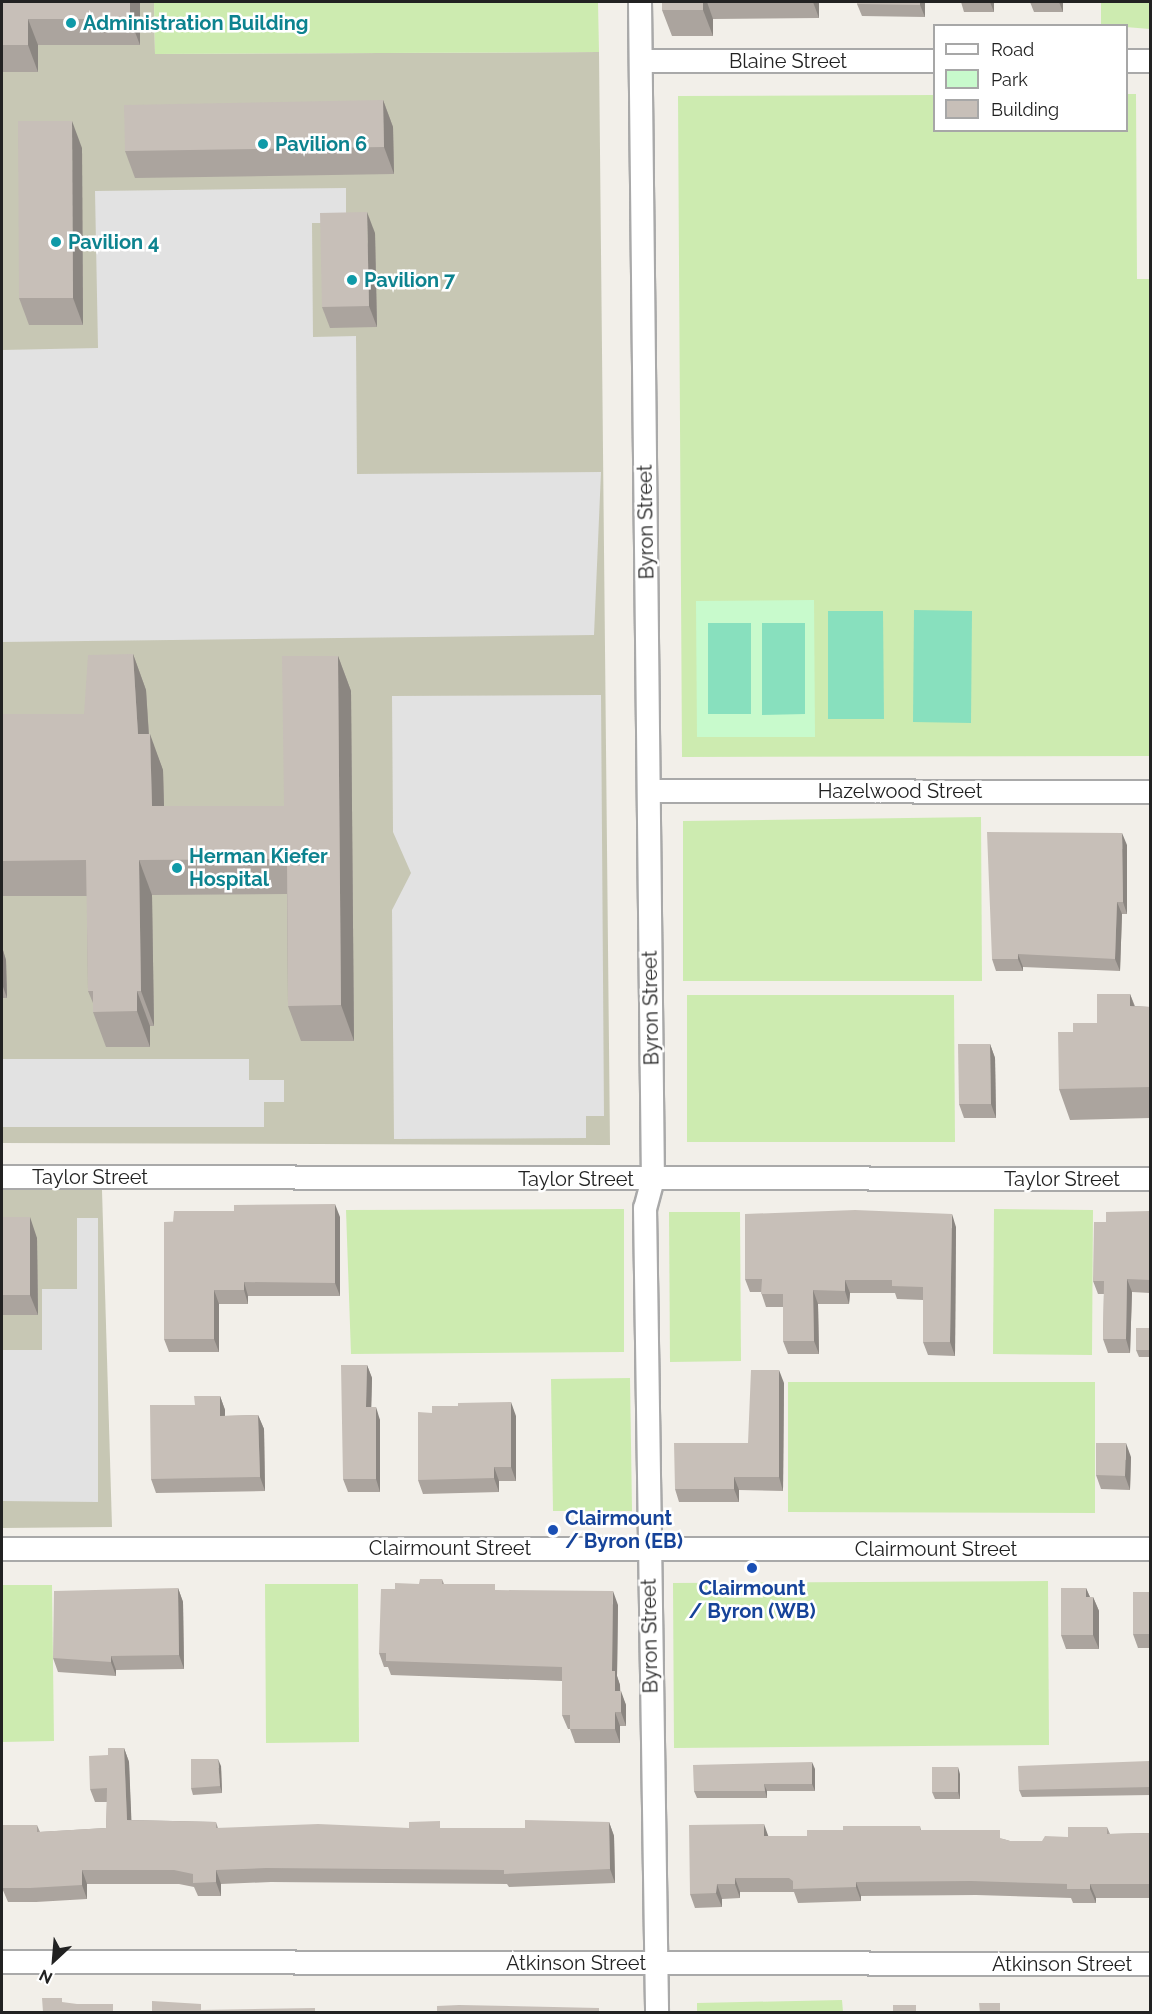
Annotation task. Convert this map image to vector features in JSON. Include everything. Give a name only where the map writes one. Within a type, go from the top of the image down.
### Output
[{"type":"street","name":"Byron Street","points":[[640,2],[653,1179],[645,1208],[652,1522],[649,1548],[657,2013]]},
{"type":"street","name":"Blaine Street","points":[[641,61],[933,61]]},
{"type":"street","points":[[1128,61],[1150,61]]},
{"type":"street","name":"Hazelwood Street","points":[[649,791],[1150,792]]},
{"type":"street","name":"Taylor Street","points":[[2,1177],[1150,1179]]},
{"type":"street","name":"Clairmount Street","points":[[2,1549],[1150,1549]]},
{"type":"street","name":"Atkinson Street","points":[[2,1962],[1150,1964]]},
{"type":"shaded area","points":[[2,2],[154,2],[155,54],[599,52],[610,1145],[2,1143]]},
{"type":"shaded area","points":[[346,188],[346,223],[312,223],[313,337],[356,336],[357,474],[601,472],[594,635],[2,642],[2,350],[98,348],[95,191]]},
{"type":"shaded area","points":[[601,695],[604,1116],[586,1116],[586,1138],[394,1139],[392,910],[411,873],[393,832],[392,696]]},
{"type":"shaded area","points":[[2,1059],[249,1059],[249,1080],[284,1080],[284,1102],[264,1102],[264,1127],[2,1127]]},
{"type":"shaded area","points":[[2,1190],[102,1190],[112,1527],[2,1528]]},
{"type":"shaded area","points":[[77,1218],[98,1218],[98,1502],[2,1501],[2,1350],[42,1350],[42,1289],[77,1289]]},
{"type":"green space","points":[[154,2],[598,2],[599,52],[155,54]]},
{"type":"green space","points":[[1101,2],[1150,2],[1150,29],[1128,27],[1128,24],[1101,24]]},
{"type":"green space","points":[[1128,94],[1136,94],[1137,279],[1150,279],[1150,756],[682,757],[678,96],[933,95],[933,132],[1128,132]]},
{"type":"green space","points":[[814,600],[815,737],[697,737],[696,601]]},
{"type":"green space","points":[[914,610],[972,611],[971,723],[913,722]]},
{"type":"green space","points":[[828,611],[883,611],[884,719],[828,719]]},
{"type":"green space","points":[[708,623],[751,623],[751,714],[708,714]]},
{"type":"green space","points":[[762,623],[805,623],[805,714],[762,715]]},
{"type":"green space","points":[[981,817],[982,981],[683,981],[683,821]]},
{"type":"green space","points":[[687,995],[954,995],[955,1142],[687,1142]]},
{"type":"green space","points":[[624,1209],[624,1352],[351,1354],[346,1210]]},
{"type":"green space","points":[[994,1209],[1093,1210],[1092,1355],[993,1354]]},
{"type":"green space","points":[[669,1212],[740,1212],[741,1361],[670,1362]]},
{"type":"green space","points":[[630,1378],[632,1511],[553,1511],[551,1379]]},
{"type":"green space","points":[[788,1382],[1095,1382],[1095,1513],[788,1512]]},
{"type":"green space","points":[[1048,1581],[1049,1745],[674,1748],[673,1583]]},
{"type":"green space","points":[[265,1584],[358,1584],[359,1742],[266,1743]]},
{"type":"green space","points":[[2,1585],[52,1585],[54,1741],[2,1742]]},
{"type":"green space","points":[[842,2000],[843,2012],[697,2012],[697,2003]]},
{"type":"building","points":[[2,2],[130,2],[130,19],[28,19],[28,45],[2,45]]},
{"type":"building","points":[[662,2],[703,2],[703,10],[662,10]]},
{"type":"building","points":[[857,2],[920,2],[920,5],[857,4]]},
{"type":"building","points":[[383,100],[384,147],[125,151],[124,105]]},
{"type":"building","name":"Pavilion 4","points":[[18,121],[72,121],[73,298],[19,298]]},
{"type":"building","name":"Pavilion 7","points":[[367,212],[369,306],[322,307],[320,213]]},
{"type":"building","points":[[133,654],[138,734],[150,734],[152,806],[284,806],[282,656],[338,656],[341,1005],[288,1006],[287,859],[139,860],[141,991],[137,991],[137,1011],[93,1012],[93,991],[88,991],[86,860],[2,861],[2,714],[84,714],[88,655]]},
{"type":"building","points":[[987,832],[1122,833],[1123,902],[1117,902],[1115,959],[1018,954],[1018,959],[992,959]]},
{"type":"building","points":[[1097,994],[1130,994],[1130,1006],[1150,1007],[1150,1087],[1059,1089],[1058,1032],[1073,1032],[1073,1023],[1097,1023]]},
{"type":"building","points":[[958,1044],[990,1044],[991,1104],[959,1104]]},
{"type":"building","points":[[335,1204],[335,1283],[244,1282],[244,1290],[214,1290],[214,1339],[164,1339],[164,1222],[173,1222],[174,1211],[234,1211],[234,1205]]},
{"type":"building","points":[[855,1210],[952,1214],[950,1342],[923,1342],[923,1287],[892,1286],[892,1280],[845,1280],[845,1291],[813,1290],[814,1341],[783,1341],[783,1294],[761,1294],[762,1279],[745,1279],[745,1214]]},
{"type":"building","points":[[1150,1211],[1150,1280],[1127,1279],[1126,1339],[1103,1339],[1104,1281],[1093,1281],[1094,1222],[1106,1222],[1106,1212]]},
{"type":"building","points":[[2,1217],[30,1217],[30,1295],[2,1295]]},
{"type":"building","points":[[1136,1328],[1150,1328],[1150,1350],[1136,1350]]},
{"type":"building","points":[[341,1365],[367,1365],[366,1407],[376,1407],[376,1479],[343,1479]]},
{"type":"building","points":[[751,1370],[779,1370],[779,1477],[734,1477],[734,1489],[675,1489],[674,1443],[748,1443]]},
{"type":"building","points":[[194,1396],[220,1396],[220,1416],[258,1415],[260,1477],[151,1479],[150,1405],[195,1405]]},
{"type":"building","points":[[511,1402],[511,1467],[494,1467],[494,1478],[418,1480],[418,1412],[432,1413],[432,1406],[458,1406],[458,1403]]},
{"type":"building","points":[[1096,1443],[1126,1443],[1125,1476],[1096,1475]]},
{"type":"building","points":[[420,1579],[442,1579],[442,1584],[495,1584],[495,1590],[613,1591],[612,1671],[615,1671],[615,1691],[621,1691],[621,1712],[615,1712],[615,1729],[570,1729],[570,1715],[562,1715],[562,1667],[386,1661],[386,1653],[379,1653],[381,1589],[395,1589],[395,1583],[419,1584]]},
{"type":"building","points":[[178,1588],[179,1655],[111,1656],[111,1662],[53,1658],[54,1591]]},
{"type":"building","points":[[1061,1588],[1086,1588],[1086,1597],[1093,1597],[1093,1635],[1061,1635]]},
{"type":"building","points":[[1133,1592],[1150,1592],[1150,1634],[1133,1634]]},
{"type":"building","points":[[108,1748],[124,1748],[127,1820],[216,1822],[216,1828],[318,1824],[409,1828],[409,1822],[440,1821],[440,1828],[525,1828],[525,1820],[609,1822],[610,1869],[504,1874],[504,1870],[266,1868],[216,1870],[216,1882],[193,1883],[193,1874],[174,1870],[82,1870],[82,1885],[2,1888],[2,1825],[37,1825],[37,1832],[106,1828],[107,1788],[90,1789],[89,1756],[108,1755]]},
{"type":"building","points":[[191,1759],[218,1759],[220,1786],[191,1788]]},
{"type":"building","points":[[1149,1761],[1150,1787],[1019,1790],[1018,1766]]},
{"type":"building","points":[[812,1762],[812,1784],[764,1784],[765,1791],[694,1791],[693,1765]]},
{"type":"building","points":[[932,1767],[958,1767],[958,1792],[932,1792]]},
{"type":"building","points":[[764,1824],[764,1836],[807,1836],[807,1830],[843,1830],[843,1826],[920,1826],[920,1830],[1000,1830],[1000,1838],[1010,1841],[1042,1841],[1045,1836],[1068,1837],[1068,1827],[1107,1827],[1107,1834],[1150,1833],[1150,1884],[1090,1884],[1090,1889],[1067,1889],[1067,1884],[971,1881],[856,1882],[856,1887],[793,1889],[793,1881],[789,1878],[735,1878],[735,1884],[717,1884],[716,1893],[690,1894],[689,1825]]},
{"type":"building","points":[[42,1998],[62,1998],[62,2002],[77,2004],[113,2004],[113,2012],[152,2011],[152,2001],[201,2004],[201,2010],[315,2008],[315,2013],[2,2013],[43,2012]]},
{"type":"building","points":[[979,2003],[1000,2003],[1000,2011],[1019,2011],[1019,2013],[980,2013]]},
{"type":"building","points":[[893,2005],[916,2005],[916,2013],[893,2013]]},
{"type":"building","points":[[437,2006],[599,2008],[599,2013],[418,2013],[418,2011],[437,2011]]},
{"type":"place","name":"Administration Building","points":[[71,23]]},
{"type":"place","name":"Pavilion 6","points":[[263,144]]},
{"type":"place","name":"Pavilion 4","points":[[56,242]]},
{"type":"place","name":"Pavilion 7","points":[[352,280]]},
{"type":"place","name":"Herman Kiefer Hospital","points":[[177,868]]},
{"type":"place","name":"Clairmount / Byron (EB)","points":[[553,1530]]},
{"type":"place","name":"Clairmount / Byron (WB)","points":[[752,1568]]}]
